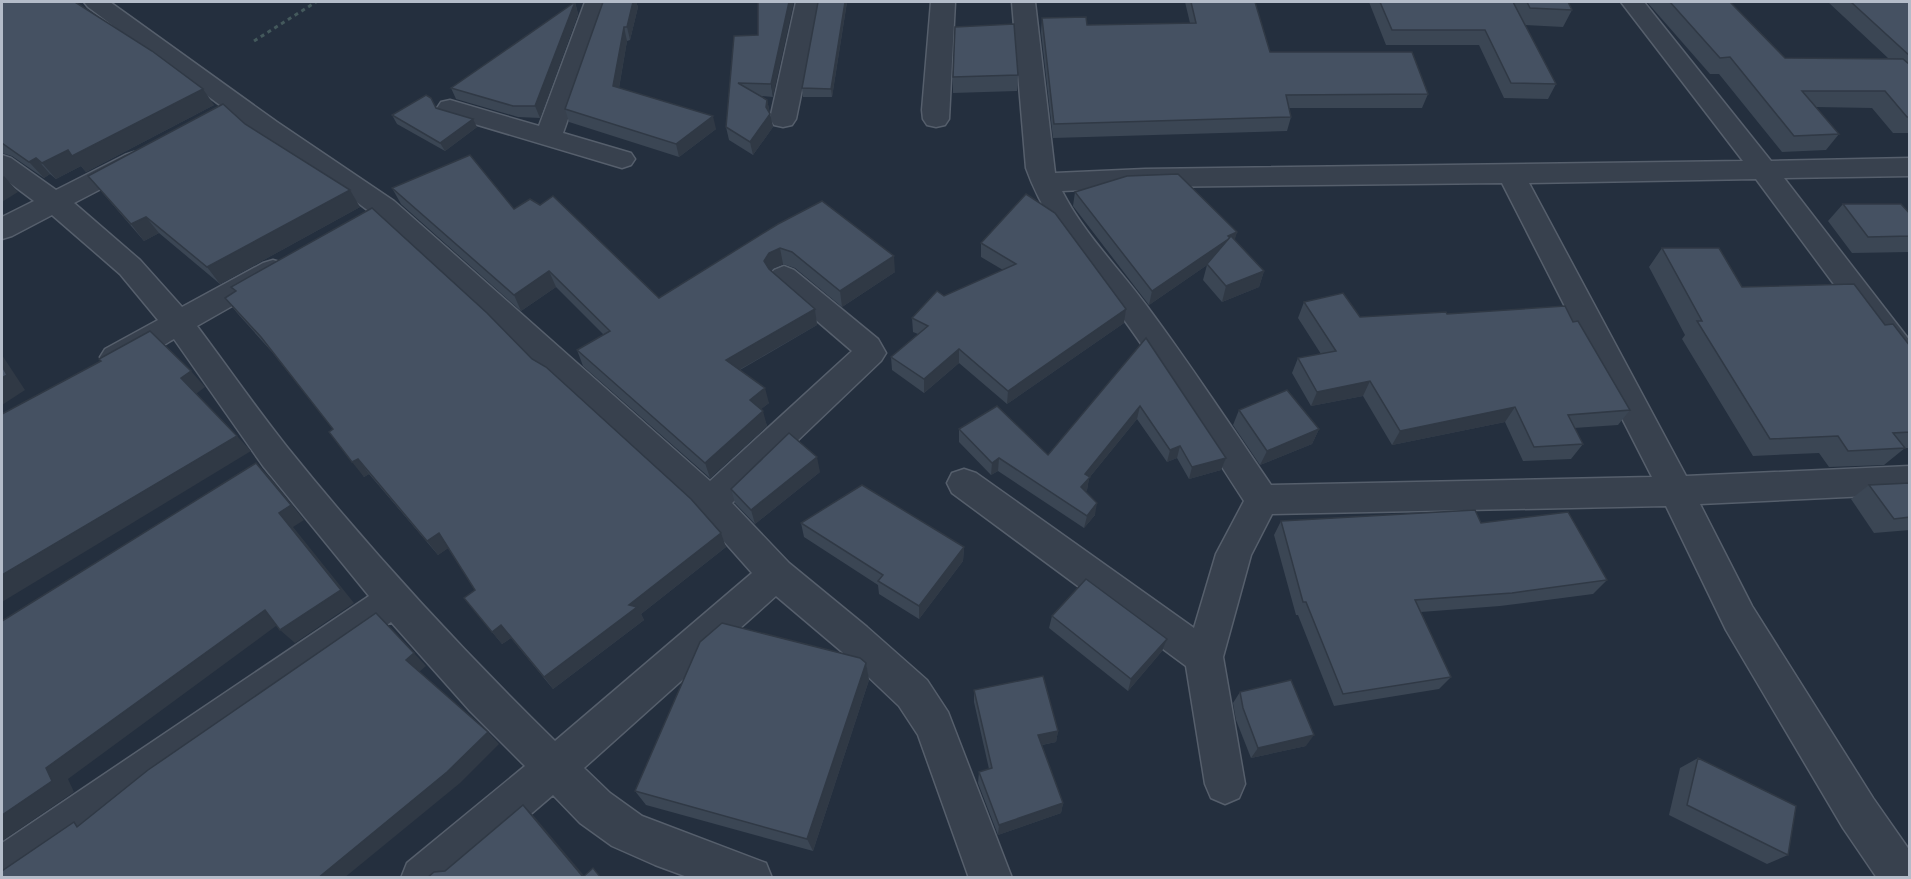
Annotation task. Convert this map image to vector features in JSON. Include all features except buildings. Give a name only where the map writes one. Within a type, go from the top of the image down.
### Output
[{"type":"street","points":[[96,2],[228,111],[384,208],[710,502],[776,574],[854,639],[913,693],[934,725],[991,878]]},
{"type":"street","points":[[548,138],[597,2]]},
{"type":"street","points":[[783,119],[808,2]]},
{"type":"street","points":[[936,119],[943,2]]},
{"type":"street","points":[[1023,2],[1039,168],[1043,183],[1064,222],[1132,309],[1262,500]]},
{"type":"street","points":[[1632,2],[1764,170],[1900,337],[1910,364]]},
{"type":"street","points":[[450,108],[622,159]]},
{"type":"street","points":[[2,229],[157,149]]},
{"type":"street","points":[[2,164],[56,203],[130,267],[178,322],[275,456],[394,598],[484,698],[595,808],[627,831],[655,844],[751,878]]},
{"type":"street","points":[[1043,183],[1144,178],[1510,175],[1910,167]]},
{"type":"street","points":[[1510,175],[1676,491],[1739,618],[1858,813],[1903,878]]},
{"type":"street","points":[[353,225],[384,208]]},
{"type":"street","points":[[95,369],[302,254]]},
{"type":"street","points":[[710,502],[870,353],[867,347],[784,278]]},
{"type":"street","points":[[244,475],[275,456]]},
{"type":"street","points":[[1262,500],[1676,491],[1910,480]]},
{"type":"street","points":[[964,483],[1204,657]]},
{"type":"street","points":[[1225,784],[1204,657],[1234,554],[1262,500]]},
{"type":"street","points":[[422,878],[554,768],[776,574]]},
{"type":"street","points":[[2,868],[394,598]]},
{"type":"path","points":[[254,41],[316,2]]}]
